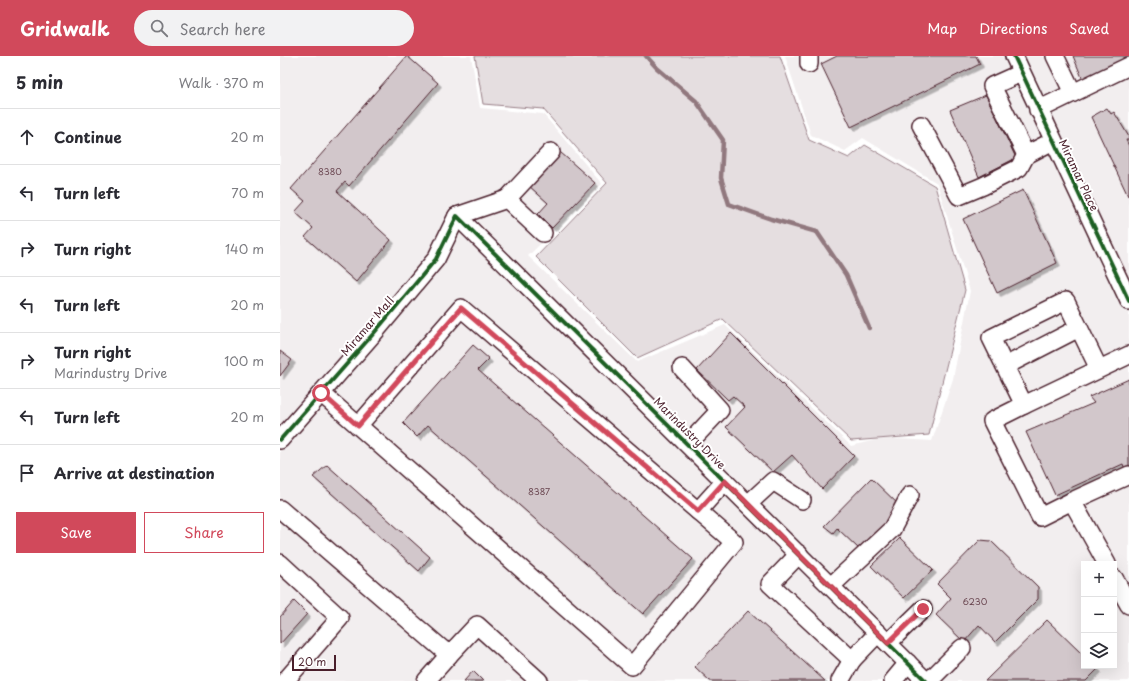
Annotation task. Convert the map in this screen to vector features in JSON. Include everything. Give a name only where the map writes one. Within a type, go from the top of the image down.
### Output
[{"type":"street","name":"Miramar Place","points":[[1014,56],[1038,110],[1129,301]]},
{"type":"street","points":[[1055,56],[1073,93]]},
{"type":"street","points":[[1038,110],[1129,66]]},
{"type":"street","points":[[1021,73],[992,86],[1026,155]]},
{"type":"street","points":[[921,125],[959,196],[1019,168],[1026,155],[1053,141]]},
{"type":"street","points":[[457,216],[507,199],[551,152]]},
{"type":"street","points":[[507,199],[543,233]]},
{"type":"street","name":"Miramar Mall","points":[[280,440],[374,333],[436,259],[457,216]]},
{"type":"street","name":"Marindustry Drive","points":[[457,216],[908,663],[928,681]]},
{"type":"street","points":[[1024,405],[991,338],[1066,301],[1099,369]]},
{"type":"street","points":[[321,393],[358,426],[632,666],[734,542],[461,308],[358,426]]},
{"type":"street","points":[[1005,366],[1079,328]]},
{"type":"street","points":[[1129,355],[992,421],[1040,517],[1129,475]]},
{"type":"street","points":[[682,368],[720,410],[688,444]]},
{"type":"street","points":[[698,511],[725,481]]},
{"type":"street","points":[[748,504],[772,481],[802,500]]},
{"type":"street","points":[[831,586],[892,529],[910,495]]},
{"type":"street","points":[[1072,501],[1104,561]]},
{"type":"street","points":[[280,510],[449,655]]},
{"type":"street","points":[[799,554],[770,584],[852,660]]},
{"type":"street","points":[[280,563],[340,618],[285,681]]},
{"type":"street","points":[[1117,583],[1129,605]]},
{"type":"street","points":[[840,681],[852,660],[923,609]]},
{"type":"street","points":[[426,681],[477,625],[539,681]]},
{"type":"street","points":[[928,681],[962,648]]},
{"type":"street","points":[[893,681],[908,663]]},
{"type":"shaded area","points":[[280,56],[471,56],[480,108],[543,114],[602,184],[528,256],[637,362],[725,325],[851,446],[883,438],[932,441],[953,379],[970,291],[937,183],[863,138],[845,151],[811,135],[785,56],[1129,56],[1129,681],[280,681]]},
{"type":"shaded area","points":[[475,56],[780,56],[809,140],[849,158],[865,145],[935,186],[965,290],[929,435],[851,441],[723,319],[637,358],[536,257],[607,183],[543,109],[483,104]]},
{"type":"building","points":[[407,56],[438,83],[349,186],[345,182],[337,191],[391,240],[356,282],[305,237],[313,228],[295,212],[305,201],[291,189]]},
{"type":"building","points":[[837,56],[976,56],[980,64],[851,127],[821,64]]},
{"type":"building","points":[[1073,56],[1129,56],[1129,59],[1083,80]]},
{"type":"building","points":[[986,95],[1016,158],[979,177],[950,110]]},
{"type":"building","points":[[1107,108],[1111,114],[1114,112],[1129,137],[1129,140],[1126,140],[1129,146],[1128,196],[1091,117]]},
{"type":"building","points":[[560,152],[595,183],[552,228],[538,214],[548,203],[528,185]]},
{"type":"building","points":[[1023,190],[1057,263],[997,293],[963,219]]},
{"type":"building","points":[[731,333],[854,456],[822,489],[792,455],[773,472],[726,427],[745,407],[733,396],[728,400],[697,370]]},
{"type":"building","points":[[473,345],[489,359],[478,370],[693,559],[643,614],[428,425],[417,437],[403,423]]},
{"type":"building","points":[[280,351],[292,360],[280,376]]},
{"type":"building","points":[[1129,379],[1129,467],[1125,469],[1123,464],[1055,495],[1026,432],[1094,403],[1089,397]]},
{"type":"building","points":[[327,465],[430,557],[419,571],[313,477]]},
{"type":"building","points":[[871,478],[901,507],[859,549],[837,528],[833,533],[824,526]]},
{"type":"building","points":[[900,538],[933,570],[904,598],[871,566]]},
{"type":"building","points":[[980,540],[991,541],[1038,587],[1038,599],[995,642],[979,625],[964,642],[936,615],[951,598],[937,584]]},
{"type":"building","points":[[294,601],[307,614],[280,644],[280,617]]},
{"type":"building","points":[[748,611],[825,681],[710,681],[695,667]]},
{"type":"building","points":[[1047,620],[1081,653],[1081,669],[1098,669],[1086,681],[985,681]]},
{"type":"building","points":[[473,671],[483,681],[464,681]]},
{"type":"waterway","points":[[646,56],[657,68],[696,101],[723,140],[721,178],[729,204],[771,219],[817,232],[846,275],[869,328]]},
{"type":"cycle path","points":[[1014,56],[1129,301]]},
{"type":"cycle path","points":[[280,440],[374,333],[436,259],[457,216],[926,681]]},
{"type":"route","points":[[321,393],[358,426],[461,308],[698,511],[725,481],[888,643],[923,609]]}]
